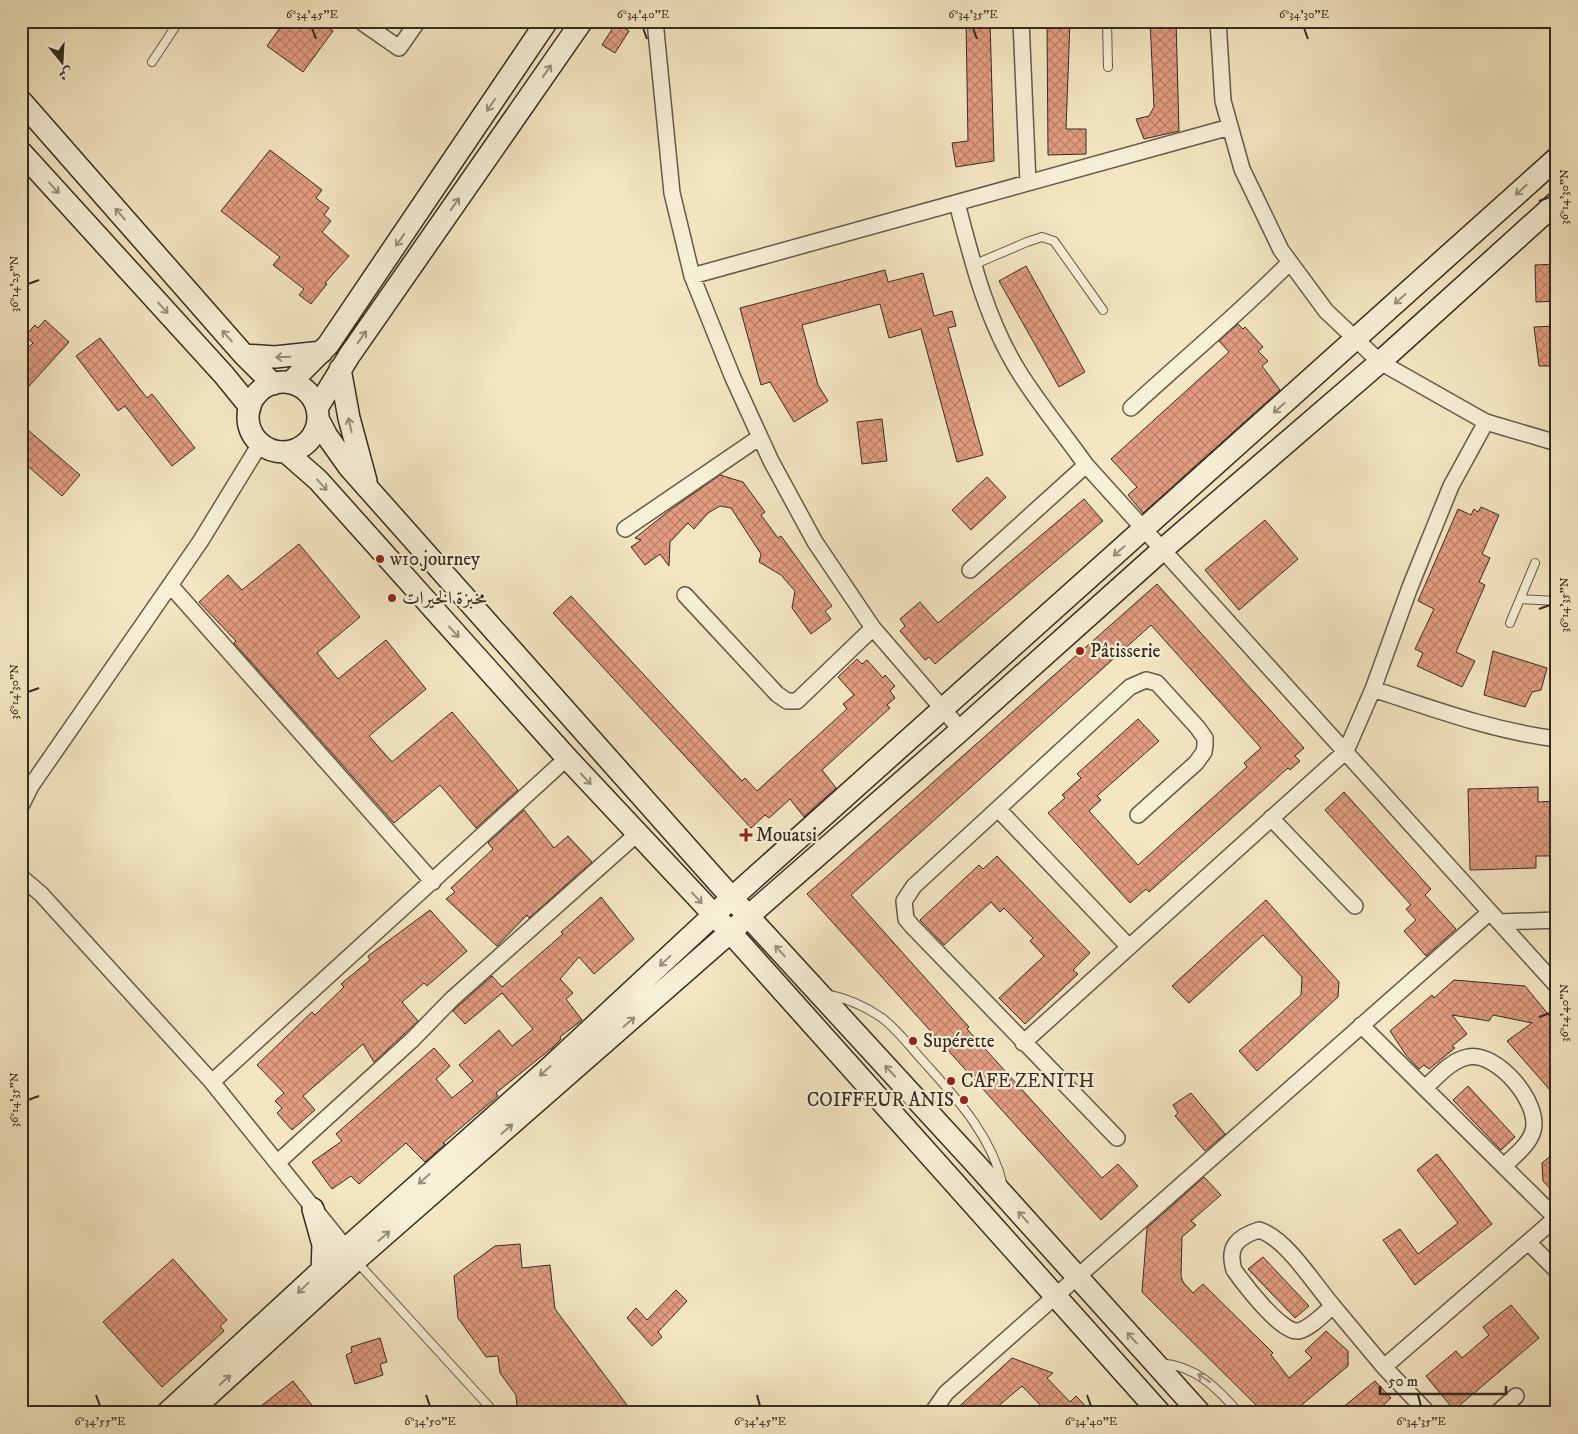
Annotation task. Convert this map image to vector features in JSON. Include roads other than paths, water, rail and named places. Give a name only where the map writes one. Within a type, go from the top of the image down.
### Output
[{"type":"main road","points":[[547,21],[322,352],[281,383],[259,392],[250,407],[250,427],[260,444],[277,452],[286,452],[305,445],[312,438],[318,414],[340,369],[582,21]]},
{"type":"main road","points":[[21,101],[244,355],[281,383],[307,392],[338,452],[369,489],[748,916],[1006,1197],[1200,1413]]},
{"type":"main road","points":[[21,152],[224,375],[250,407]]},
{"type":"main road","points":[[189,1413],[351,1255],[733,897],[1557,158]]},
{"type":"main road","points":[[167,1413],[322,1270],[351,1255],[731,933],[748,916],[962,730],[1162,550],[1380,362],[1557,202]]},
{"type":"main road","points":[[244,355],[283,357],[322,352]]},
{"type":"main road","points":[[340,369],[354,442],[369,489]]},
{"type":"main road","points":[[286,452],[318,480],[567,758],[713,916],[731,933],[1160,1413]]},
{"type":"main road","points":[[313,1209],[322,1239],[322,1270]]},
{"type":"street","points":[[363,23],[399,48],[418,21]]},
{"type":"street","points":[[655,21],[672,193],[692,276],[760,437],[815,542],[873,628],[941,709],[962,730]]},
{"type":"street","points":[[1022,21],[1028,184]]},
{"type":"street","points":[[1218,21],[1223,101],[1242,170],[1281,250],[1326,311],[1354,340],[1380,362],[1486,422],[1557,443]]},
{"type":"street","points":[[692,276],[1230,127]]},
{"type":"street","points":[[957,204],[973,265],[991,316],[1018,372],[1086,465],[1557,986]]},
{"type":"street","points":[[1131,408],[1259,294],[1290,262]]},
{"type":"street","points":[[1023,1043],[1346,751],[1373,689],[1451,486],[1486,422]]},
{"type":"street","points":[[625,529],[760,437]]},
{"type":"street","points":[[22,799],[200,542],[260,444]]},
{"type":"street","points":[[970,570],[1086,465]]},
{"type":"street","points":[[170,585],[433,882]]},
{"type":"street","points":[[685,595],[776,694],[790,702],[797,701],[873,628]]},
{"type":"street","points":[[1117,1138],[1023,1043],[912,926],[904,910],[907,893],[1130,687],[1146,680],[1157,683],[1202,732],[1205,745],[1204,752],[1196,763],[1138,814]]},
{"type":"street","points":[[1373,689],[1470,722],[1525,735],[1557,739]]},
{"type":"street","points":[[212,1082],[567,758]]},
{"type":"street","points":[[998,809],[1129,947]]},
{"type":"street","points":[[1271,818],[1355,906]]},
{"type":"street","points":[[277,1164],[412,1040],[452,999],[637,834]]},
{"type":"street","points":[[21,877],[41,894],[212,1082],[351,1255]]},
{"type":"street","points":[[932,1413],[937,1402],[946,1393],[1076,1276],[1361,1025],[1494,917],[1557,920]]},
{"type":"street","points":[[1361,1025],[1556,1217],[1384,1366]]},
{"type":"street","points":[[1425,1088],[1458,1060],[1466,1057],[1482,1057],[1491,1060],[1504,1071],[1531,1104],[1535,1123],[1528,1141],[1504,1166]]},
{"type":"street","points":[[1332,1306],[1303,1329],[1297,1331],[1284,1328],[1234,1270],[1231,1259],[1232,1249],[1239,1240],[1249,1233],[1259,1230],[1268,1232],[1283,1246],[1384,1366],[1428,1413]]},
{"type":"street","points":[[1528,1242],[1557,1271]]},
{"type":"street","points":[[1497,1413],[1516,1396]]},
{"type":"lane","points":[[152,62],[179,21]]},
{"type":"lane","points":[[1107,21],[1108,67]]},
{"type":"lane","points":[[973,265],[1042,237],[1054,241],[1103,310]]},
{"type":"lane","points":[[1510,623],[1535,563]]},
{"type":"lane","points":[[1520,600],[1557,601]]},
{"type":"lane","points":[[818,992],[841,997],[863,1006],[883,1019],[900,1035],[965,1108],[991,1151],[1001,1175],[1006,1197]]},
{"type":"lane","points":[[351,1255],[495,1413]]},
{"type":"lane","points":[[1154,1363],[1170,1364],[1199,1374],[1211,1383],[1239,1413]]},
{"type":"place","name":"w10 journey","points":[[380,559]]},
{"type":"place","name":"مخبزة الخيرات","points":[[392,598]]},
{"type":"place","name":"Pâtisserie","points":[[1080,651]]},
{"type":"place","name":"Mouatsi","points":[[746,835]]},
{"type":"place","name":"Supérette","points":[[913,1041]]},
{"type":"place","name":"CAFE ZENITH","points":[[951,1081]]},
{"type":"place","name":"COIFFEUR ANIS","points":[[964,1100]]}]
